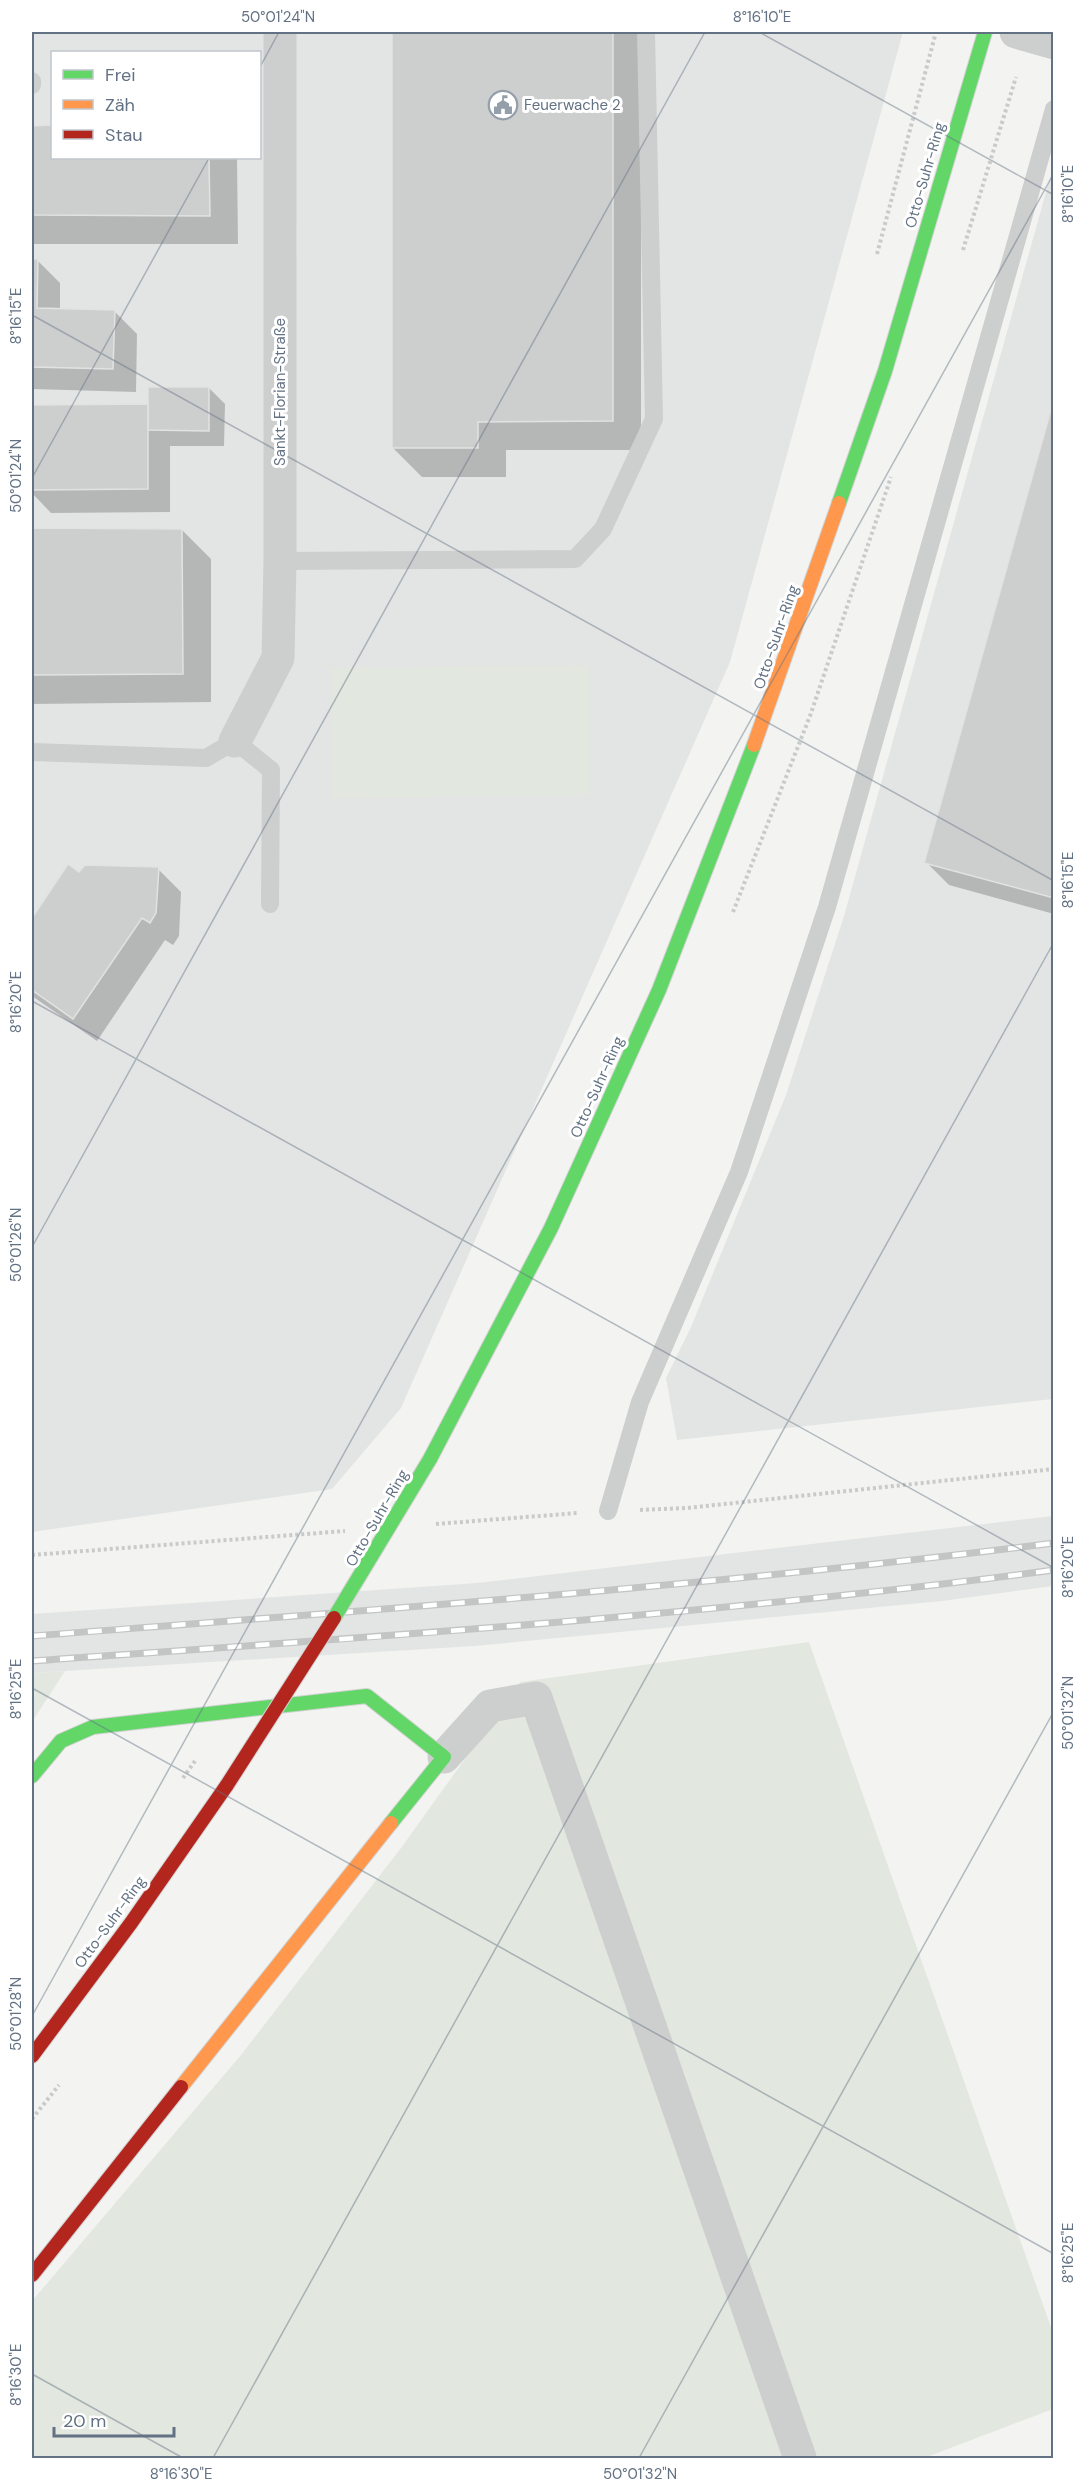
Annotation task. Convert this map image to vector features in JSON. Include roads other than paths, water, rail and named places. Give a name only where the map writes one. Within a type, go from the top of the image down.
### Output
[{"type":"street","name":"Sankt-Florian-Straße","points":[[235,741],[278,658],[280,561],[279,32]]},
{"type":"street","name":"Otto-Suhr-Ring","points":[[32,2056],[131,1923],[227,1785],[356,1586],[430,1460],[551,1228],[658,990],[762,724],[885,370],[985,32]]},
{"type":"street","points":[[1016,32],[1053,43]]},
{"type":"street","points":[[32,1776],[61,1741],[93,1727],[367,1696],[444,1757]]},
{"type":"street","points":[[32,2275],[444,1757],[489,1706],[536,1698],[800,2458]]},
{"type":"lane","points":[[280,561],[575,559],[603,529],[654,419],[646,32]]},
{"type":"lane","points":[[608,1511],[640,1402],[739,1172],[827,907],[1053,109]]},
{"type":"lane","points":[[32,752],[206,758],[235,741],[271,770],[270,904]]},
{"type":"railway","points":[[32,1636],[671,1584],[1054,1543]]},
{"type":"railway","points":[[32,1661],[416,1634],[671,1612],[799,1600],[1054,1570]]},
{"type":"place","name":"Feuerwache 2","points":[[503,105]]}]
